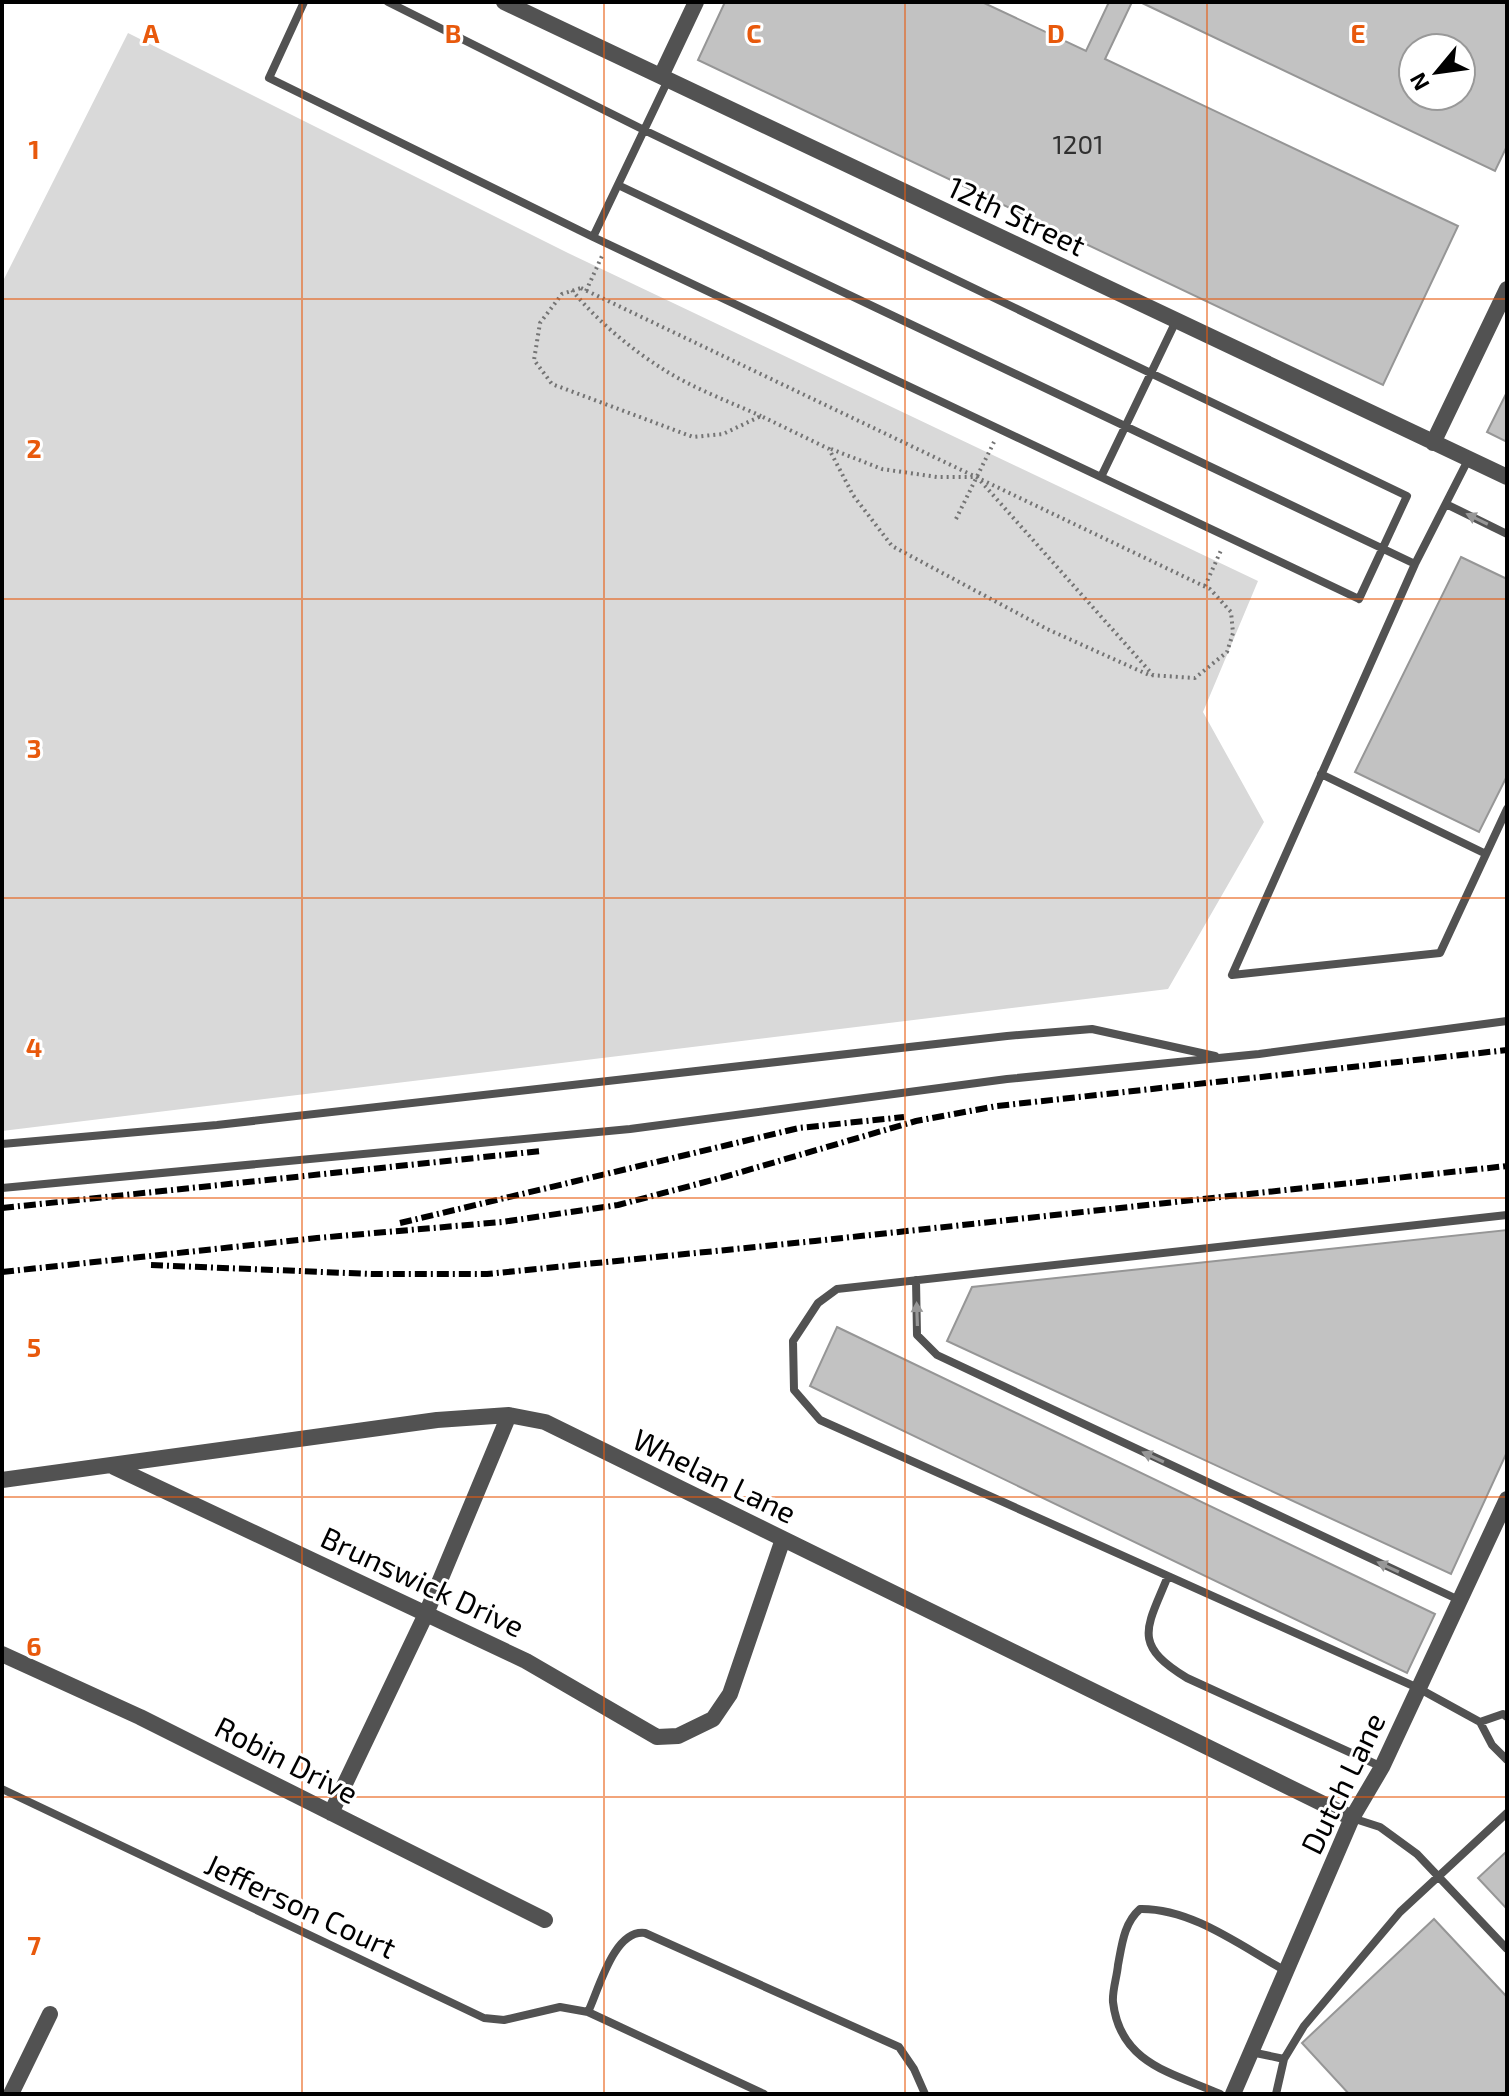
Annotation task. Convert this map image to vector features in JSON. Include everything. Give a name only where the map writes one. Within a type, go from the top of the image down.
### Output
[{"type":"street","name":"12th Street","points":[[504,2],[1507,477]]},
{"type":"street","points":[[664,78],[696,2]]},
{"type":"street","points":[[1433,443],[1507,289]]},
{"type":"street","points":[[331,1813],[426,1614],[509,1415]]},
{"type":"street","name":"Whelan Lane","points":[[2,1480],[437,1420],[509,1415],[545,1422],[1352,1818]]},
{"type":"street","name":"Brunswick Drive","points":[[112,1466],[526,1661],[657,1737],[678,1736],[713,1719],[730,1694],[783,1539]]},
{"type":"street","name":"Dutch Lane","points":[[1233,2094],[1352,1818],[1382,1767],[1507,1499]]},
{"type":"street","name":"Robin Drive","points":[[2,1654],[140,1717],[545,1920]]},
{"type":"street","points":[[11,2094],[50,2014]]},
{"type":"lane","points":[[304,2],[269,78],[593,237],[1359,599],[1407,496],[644,130],[388,2]]},
{"type":"lane","points":[[593,237],[644,130],[664,78]]},
{"type":"lane","points":[[618,185],[1415,564]]},
{"type":"lane","points":[[1101,477],[1176,321]]},
{"type":"lane","points":[[1469,459],[1415,564],[1232,975],[1440,953],[1507,809]]},
{"type":"lane","points":[[1446,504],[1507,534]]},
{"type":"lane","points":[[1321,774],[1486,854]]},
{"type":"lane","points":[[2,1188],[630,1129],[1007,1079],[1224,1058],[1507,1021]]},
{"type":"lane","points":[[2,1144],[217,1125],[1092,1029],[1224,1058]]},
{"type":"lane","points":[[1507,1215],[837,1289],[818,1303],[793,1341],[794,1390],[820,1420],[1418,1688],[1480,1722],[1492,1745],[1507,1760]]},
{"type":"lane","points":[[916,1280],[917,1335],[937,1355],[1459,1600]]},
{"type":"lane","points":[[1168,1576],[1149,1624],[1150,1643],[1161,1662],[1187,1678],[1382,1767]]},
{"type":"lane","points":[[1480,1722],[1503,1714],[1507,1717]]},
{"type":"lane","name":"Jefferson Court","points":[[2,1789],[484,2018],[504,2020],[560,2007],[588,2012],[764,2094]]},
{"type":"lane","points":[[1276,2094],[1284,2059],[1314,2015],[1400,1912],[1507,1813]]},
{"type":"lane","points":[[1352,1818],[1380,1827],[1417,1854],[1507,1949]]},
{"type":"lane","points":[[1220,2094],[1151,2065],[1134,2049],[1122,2031],[1113,2001],[1128,1920],[1140,1909],[1160,1909],[1196,1922],[1287,1971]]},
{"type":"lane","points":[[588,2012],[619,1943],[632,1933],[645,1933],[899,2047],[914,2069],[925,2094]]},
{"type":"lane","points":[[1251,2052],[1284,2059]]},
{"type":"path","points":[[586,291],[608,243]]},
{"type":"path","points":[[761,416],[723,434],[693,437],[552,384],[534,360],[540,323],[562,294],[581,288],[1205,586],[1231,612],[1233,633],[1227,652],[1195,678],[1153,675],[1047,629],[892,546],[853,495],[829,449]]},
{"type":"path","points":[[572,290],[625,341],[666,371],[829,449],[882,469],[937,477],[977,477],[1153,675]]},
{"type":"path","points":[[956,519],[1000,429]]},
{"type":"path","points":[[1205,586],[1227,537]]},
{"type":"shaded area","points":[[128,33],[568,253],[1258,581],[1203,712],[1264,822],[1168,989],[2,1131],[2,283]]},
{"type":"building","points":[[725,2],[982,2],[1086,51],[1109,2],[1132,2],[1105,59],[1458,226],[1383,385],[698,60]]},
{"type":"building","points":[[1140,2],[1507,2],[1507,146],[1495,171]]},
{"type":"building","points":[[1507,392],[1507,442],[1487,432]]},
{"type":"building","points":[[1461,557],[1507,579],[1507,776],[1479,832],[1355,772]]},
{"type":"building","points":[[1507,1230],[1507,1452],[1451,1574],[947,1341],[972,1287]]},
{"type":"building","points":[[837,1327],[1435,1614],[1407,1673],[810,1386]]},
{"type":"building","points":[[1507,1851],[1507,1909],[1478,1878]]},
{"type":"building","points":[[1434,1919],[1507,1997],[1507,2094],[1349,2094],[1302,2043]]},
{"type":"railway","points":[[2,1272],[317,1238],[502,1222],[618,1205],[916,1121],[997,1106],[1507,1050]]},
{"type":"railway","points":[[400,1223],[799,1128],[904,1117]]},
{"type":"railway","points":[[2,1208],[541,1151]]},
{"type":"railway","points":[[151,1265],[372,1274],[487,1274],[1507,1166]]}]
